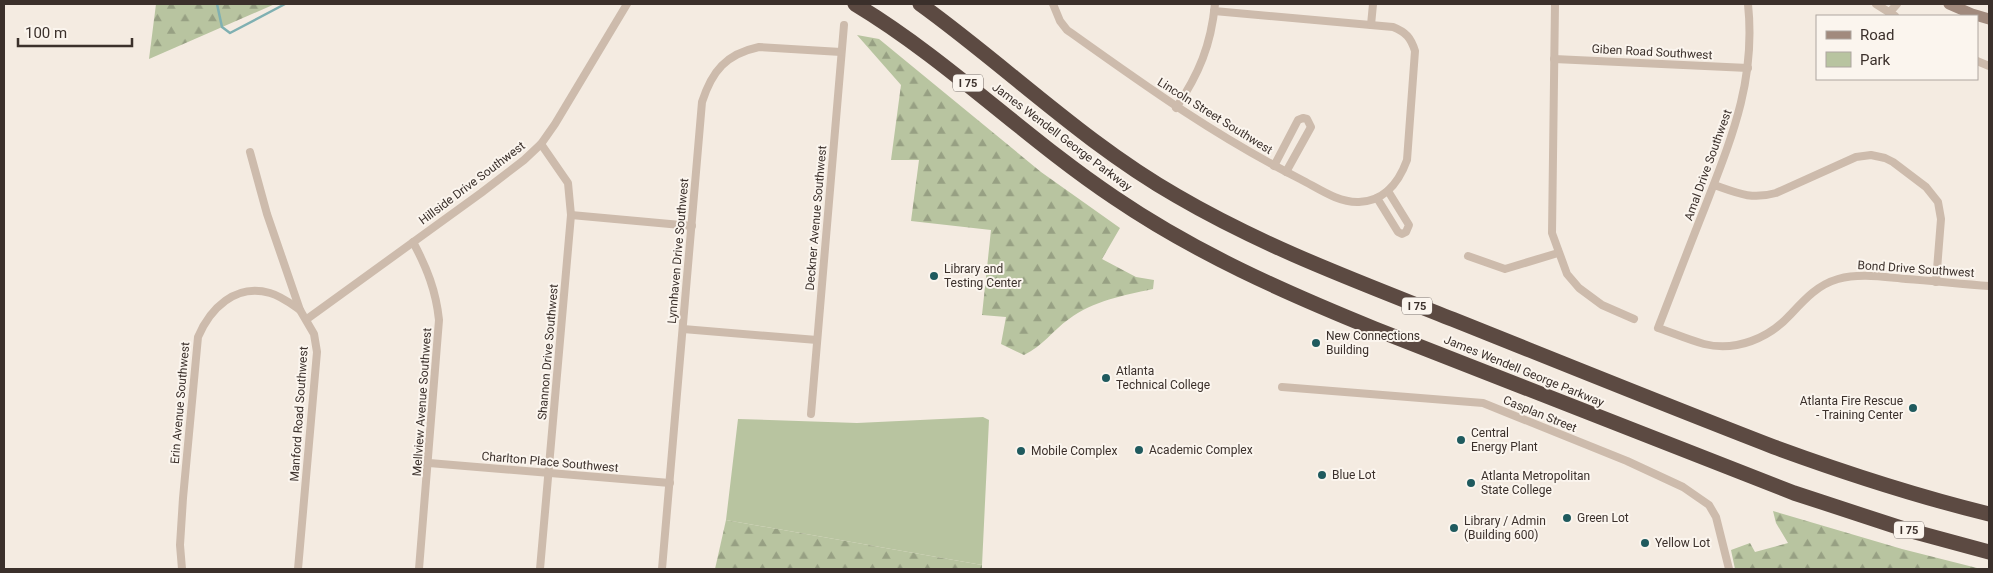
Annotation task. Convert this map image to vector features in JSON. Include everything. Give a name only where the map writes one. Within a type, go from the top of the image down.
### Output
[{"type":"highway","name":"James Wendell George Parkway","points":[[855,4],[910,40],[1108,194],[1184,241],[1231,266],[1283,291],[1366,325],[1794,493],[1904,529],[1989,552]]},
{"type":"highway","name":"James Wendell George Parkway","points":[[920,4],[1085,134],[1175,195],[1245,234],[1334,272],[1774,447],[1843,472],[1989,513]]},
{"type":"main road","points":[[1949,4],[1975,15]]},
{"type":"street","name":"Hillside Drive Southwest","points":[[307,319],[517,165],[541,144],[627,4]]},
{"type":"street","name":"Lincoln Street Southwest","points":[[1053,4],[1060,21],[1067,30],[1176,108],[1274,166],[1342,200],[1359,202],[1377,198],[1388,191]]},
{"type":"street","points":[[1372,25],[1373,4]]},
{"type":"street","points":[[1555,4],[1552,232],[1566,274],[1579,288],[1602,305],[1634,320]]},
{"type":"street","name":"Amal Drive Southwest","points":[[1658,328],[1738,120],[1748,68],[1750,45],[1748,4]]},
{"type":"street","points":[[1876,4],[1892,14],[1897,4]]},
{"type":"street","points":[[1176,108],[1191,87],[1202,65],[1209,42],[1215,7],[1393,27],[1402,30],[1411,39],[1415,51],[1407,160],[1401,176],[1388,191],[1409,225],[1406,232],[1402,234],[1398,232],[1377,198]]},
{"type":"street","name":"Deckner Avenue Southwest","points":[[811,414],[844,25]]},
{"type":"street","name":"Lynnhaven Drive Southwest","points":[[662,569],[702,102],[708,84],[717,70],[736,54],[759,46],[841,52]]},
{"type":"street","name":"Giben Road Southwest","points":[[1554,59],[1748,68]]},
{"type":"street","points":[[1274,166],[1298,120],[1302,118],[1308,119],[1311,127],[1286,172]]},
{"type":"street","name":"Shannon Drive Southwest","points":[[540,569],[571,215],[568,183],[541,144]]},
{"type":"street","name":"Manford Road Southwest","points":[[250,152],[267,214],[300,310],[307,319],[314,334],[317,352],[298,569]]},
{"type":"street","points":[[1714,185],[1744,196],[1764,196],[1776,193],[1856,157],[1871,155],[1885,158],[1926,187],[1938,202],[1941,219],[1936,282]]},
{"type":"street","points":[[571,215],[692,226]]},
{"type":"street","name":"Mellview Avenue Southwest","points":[[413,242],[427,268],[433,286],[439,320],[419,569]]},
{"type":"street","points":[[1468,256],[1504,269],[1558,252]]},
{"type":"street","name":"Bond Drive Southwest","points":[[1658,328],[1705,344],[1721,346],[1738,345],[1756,340],[1772,331],[1785,321],[1810,294],[1836,279],[1863,275],[1989,286]]},
{"type":"street","name":"Erin Avenue Southwest","points":[[182,569],[180,545],[183,498],[198,337],[205,321],[214,309],[228,299],[242,293],[257,291],[270,293],[284,299],[300,310]]},
{"type":"street","points":[[683,329],[817,340]]},
{"type":"street","name":"Casplan Street","points":[[1282,387],[1483,404],[1553,431],[1669,479],[1704,501],[1712,509],[1716,517],[1729,569]]},
{"type":"street","name":"Charlton Place Southwest","points":[[429,463],[670,483]]},
{"type":"green space","points":[[156,4],[275,4],[149,59]]},
{"type":"green space","points":[[857,35],[879,39],[1041,172],[1120,228],[1102,259],[1136,277],[1154,280],[1153,289],[1098,303],[1078,313],[1057,328],[1037,347],[1024,355],[1001,344],[1006,317],[982,315],[991,230],[911,221],[919,160],[891,160],[901,85]]},
{"type":"green space","points":[[983,417],[989,420],[982,565],[726,520],[738,419],[857,423]]},
{"type":"green space","points":[[1773,511],[1902,549],[1981,569],[1735,569],[1731,550],[1750,543],[1755,552],[1788,543],[1776,523]]},
{"type":"green space","points":[[726,520],[982,565],[982,569],[715,569]]},
{"type":"waterway","points":[[217,4],[222,27],[230,33],[285,4]]},
{"type":"place","name":"Library and Testing Center","points":[[934,276]]},
{"type":"place","name":"New Connections Building","points":[[1316,343]]},
{"type":"place","name":"Atlanta Technical College","points":[[1106,378]]},
{"type":"place","name":"Atlanta Fire Rescue - Training Center","points":[[1913,408]]},
{"type":"place","name":"Central Energy Plant","points":[[1461,440]]},
{"type":"place","name":"Academic Complex","points":[[1139,450]]},
{"type":"place","name":"Mobile Complex","points":[[1021,451]]},
{"type":"place","name":"Blue Lot","points":[[1322,475]]},
{"type":"place","name":"Atlanta Metropolitan State College","points":[[1471,483]]},
{"type":"place","name":"Green Lot","points":[[1567,518]]},
{"type":"place","name":"Library / Admin (Building 600)","points":[[1454,528]]},
{"type":"place","name":"Yellow Lot","points":[[1645,543]]}]
